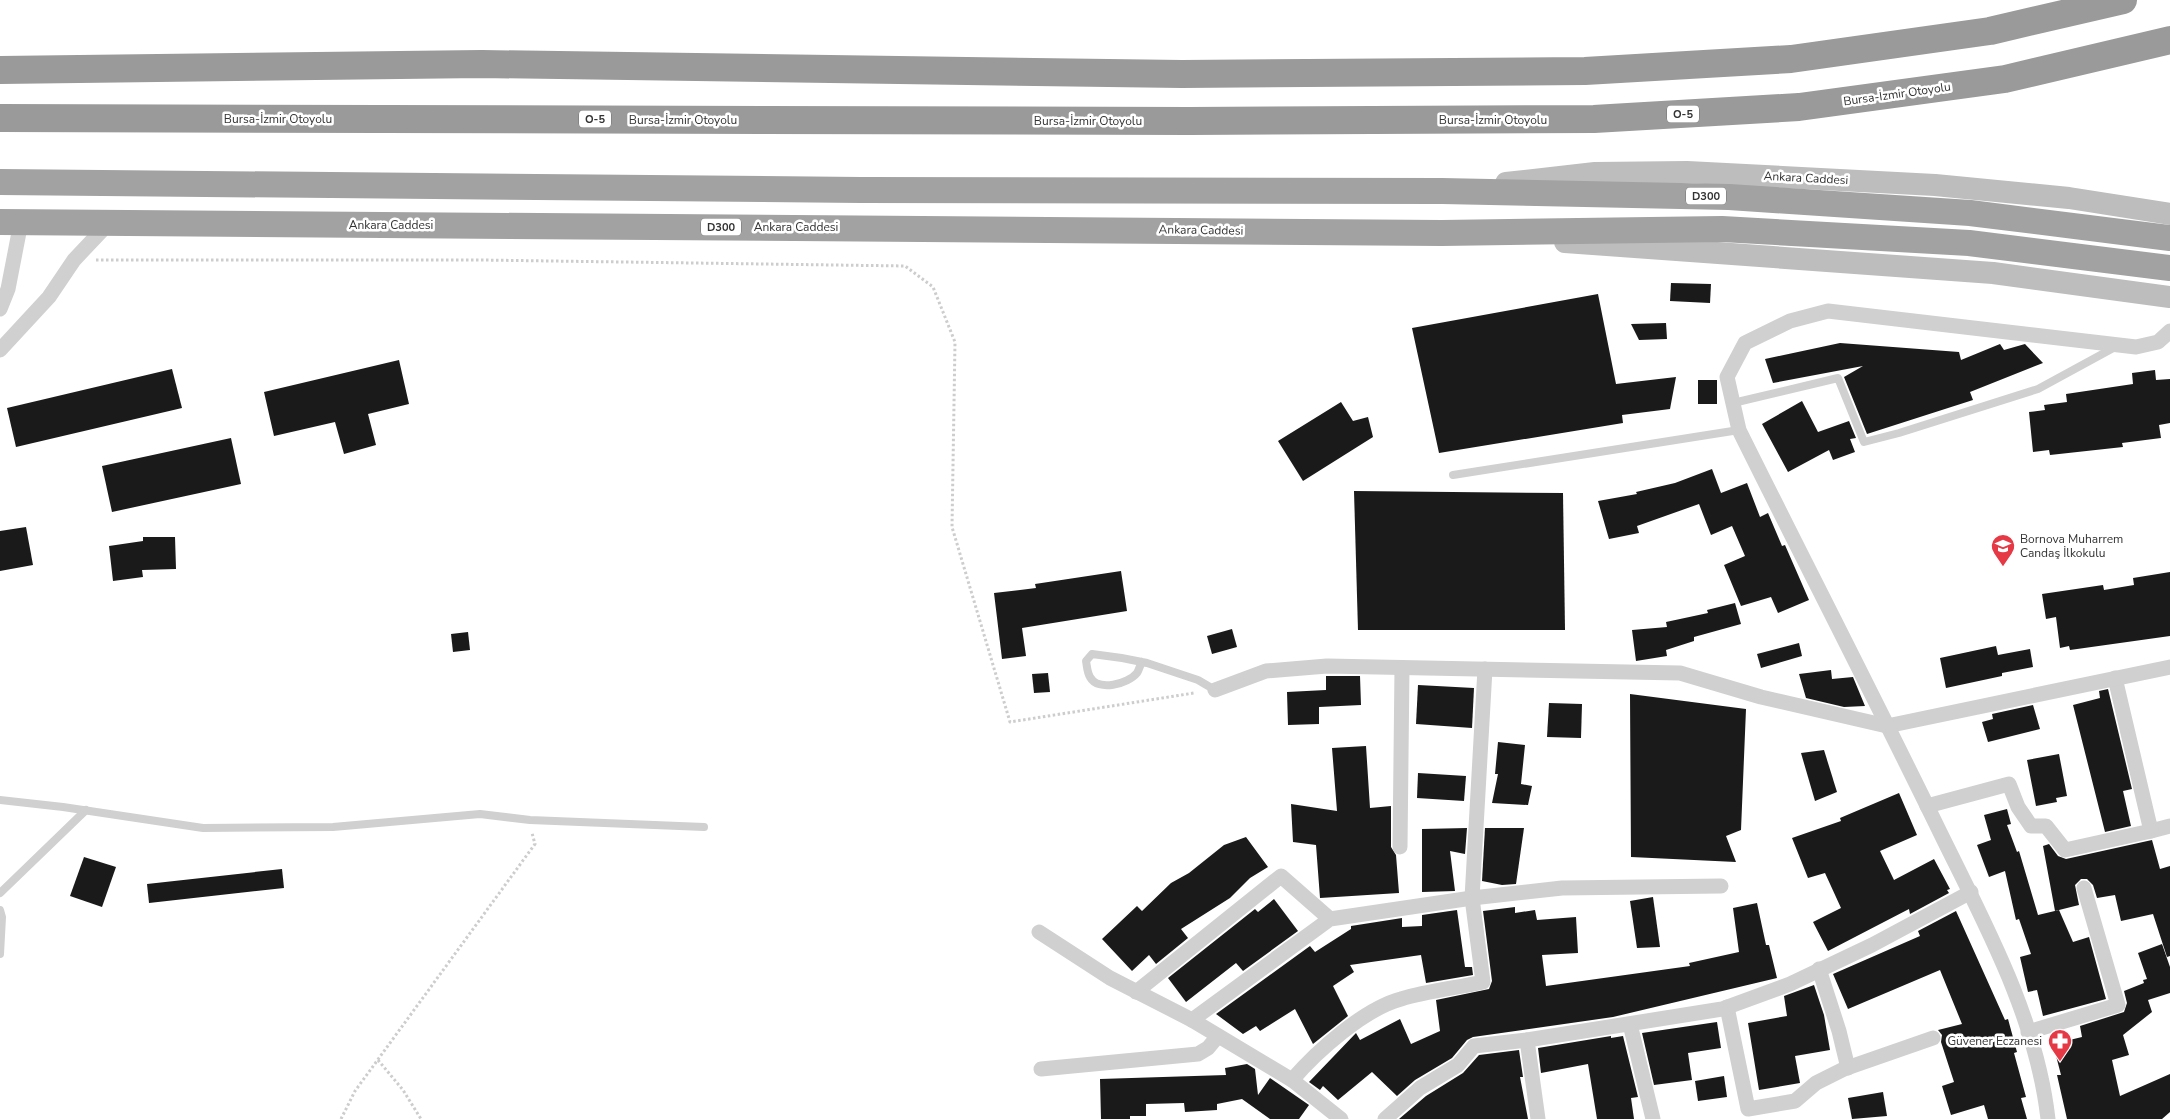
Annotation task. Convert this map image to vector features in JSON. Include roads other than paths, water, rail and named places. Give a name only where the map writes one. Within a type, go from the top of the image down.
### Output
[{"type":"highway","points":[[0,70],[482,64],[1182,74],[1585,71],[1791,59],[1990,32],[2123,0]]},
{"type":"highway","name":"Bursa-İzmir Otoyolu","points":[[0,118],[1170,121],[1594,119],[1800,107],[1986,82],[2170,40]]},
{"type":"highway","name":"Ankara Caddesi","points":[[0,182],[851,190],[1442,191],[1730,197],[1970,213],[2170,238]]},
{"type":"highway","name":"Ankara Caddesi","points":[[11,222],[1442,232],[1722,229],[1969,243],[2170,268]]},
{"type":"main road","name":"Ankara Caddesi","points":[[1442,191],[1595,173],[1687,172],[1935,185],[2069,198],[2170,214]]},
{"type":"main road","name":"Ankara Caddesi","points":[[1442,232],[1993,273],[2168,300]]},
{"type":"street","points":[[0,309],[8,289],[11,222]]},
{"type":"street","points":[[0,350],[49,298],[74,260],[108,224]]},
{"type":"street","points":[[2048,1119],[2045,1090],[2017,996],[1971,892],[1740,430],[1727,377],[1745,343],[1790,321],[1828,311],[2136,347],[2158,342],[2170,331]]},
{"type":"street","points":[[1215,690],[1266,671],[1327,666],[1680,674],[1761,697],[1887,726],[2170,666]]},
{"type":"street","points":[[1400,847],[1402,668]]},
{"type":"street","points":[[1292,1080],[1314,1056],[1373,1011],[1400,999],[1484,982],[1472,898],[1485,669]]},
{"type":"street","points":[[2114,678],[2151,831]]},
{"type":"street","points":[[1927,806],[2009,784],[2018,807],[2031,826],[2046,826],[2065,850],[2170,826]]},
{"type":"street","points":[[1136,992],[1281,876],[1330,919]]},
{"type":"street","points":[[1192,1020],[1330,919],[1472,898],[1562,888],[1721,886]]},
{"type":"street","points":[[2028,1032],[2118,1005],[2084,888]]},
{"type":"street","points":[[1385,1119],[1420,1088],[1458,1064],[1474,1046],[1527,1040],[1727,1007],[1790,984],[1872,945],[1971,892]]},
{"type":"street","points":[[1039,932],[1110,978],[1192,1020],[1292,1080],[1341,1119]]},
{"type":"street","points":[[1819,969],[1839,1031],[1848,1068]]},
{"type":"street","points":[[1727,1007],[1748,1109],[1796,1101],[1816,1084],[1848,1068],[1933,1038]]},
{"type":"street","points":[[1630,1024],[1653,1119]]},
{"type":"street","points":[[1041,1069],[1198,1054],[1208,1048],[1218,1036]]},
{"type":"street","points":[[1527,1040],[1538,1119]]},
{"type":"lane","points":[[1733,404],[1838,378],[1864,442],[1899,433],[2038,388],[2118,345]]},
{"type":"lane","points":[[1453,475],[1740,430]]},
{"type":"lane","points":[[1142,662],[1137,673],[1126,681],[1110,686],[1097,684],[1090,678],[1086,661],[1092,654],[1118,656],[1142,662],[1198,680],[1215,690]]},
{"type":"lane","points":[[0,800],[86,810],[203,828],[333,827],[480,814],[530,820],[704,827]]},
{"type":"lane","points":[[0,892],[86,810]]},
{"type":"lane","points":[[0,910],[2,917],[0,954]]},
{"type":"place","name":"Bornova Muharrem Candaş İlkokulu","points":[[2003,567]]},
{"type":"place","name":"Güvener Eczanesi","points":[[2060,1062]]}]
